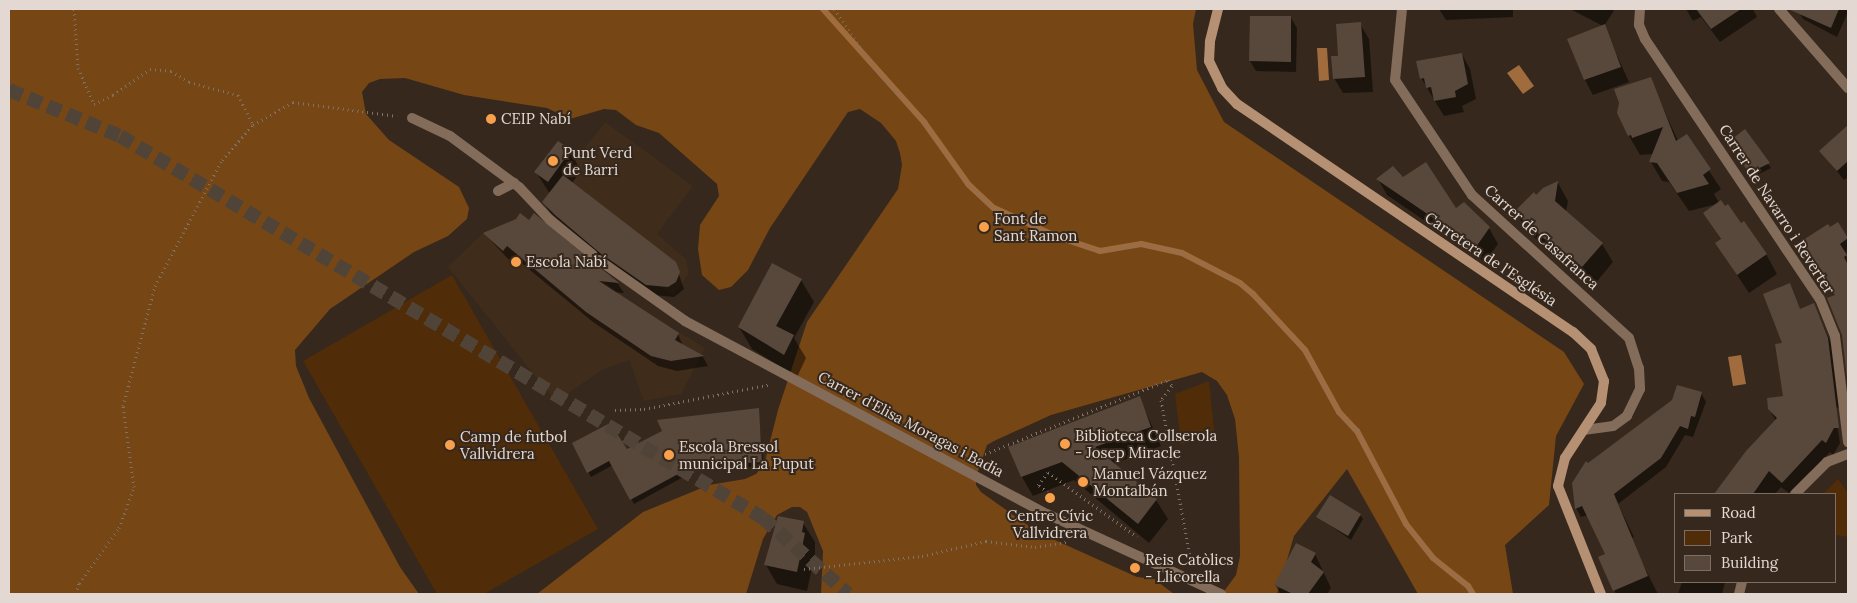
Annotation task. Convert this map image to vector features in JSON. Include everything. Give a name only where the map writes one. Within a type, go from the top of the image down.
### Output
[{"type":"main road","name":"Carretera de l'Església","points":[[1218,9],[1210,42],[1209,61],[1216,79],[1237,104],[1573,332],[1591,349],[1601,369],[1604,391],[1598,409],[1565,458],[1558,486],[1601,594]]},
{"type":"street","name":"Carrer de Casafranca","points":[[1402,9],[1395,80],[1472,195],[1629,338],[1639,368],[1640,389],[1627,416],[1613,426],[1585,430]]},
{"type":"street","name":"Carrer de Navarro i Reverter","points":[[1640,9],[1639,25],[1645,38],[1820,300],[1835,336],[1848,442]]},
{"type":"street","points":[[1779,9],[1848,88]]},
{"type":"street","name":"Carrer d'Elisa Moragas i Badia","points":[[412,118],[450,136],[514,183],[550,220],[596,258],[685,322],[1080,531],[1221,594]]},
{"type":"street","points":[[498,191],[514,183]]},
{"type":"street","points":[[1796,493],[1827,462],[1848,454]]},
{"type":"path","points":[[74,9],[78,68],[94,104],[113,95],[150,69],[171,71],[190,82],[238,95],[253,125]]},
{"type":"path","points":[[834,9],[878,72],[924,122],[968,185],[994,208],[1058,237],[1100,252],[1141,244],[1182,253],[1240,283],[1253,294],[1305,350],[1339,412],[1357,431],[1406,524],[1434,558],[1468,586],[1473,594]]},
{"type":"path","points":[[76,594],[79,583],[118,528],[134,487],[123,406],[155,286],[222,160],[253,125],[292,102],[412,118]]},
{"type":"path","points":[[984,454],[1168,380],[1172,386],[1161,400],[1191,562]]},
{"type":"path","points":[[615,410],[644,409],[781,383]]},
{"type":"path","points":[[1056,498],[1038,485],[1048,472],[1145,542]]},
{"type":"path","points":[[804,570],[922,556],[986,541],[1035,547],[1074,541],[1080,531]]},
{"type":"shaded area","points":[[9,9],[1196,9],[1193,24],[1197,70],[1224,122],[1564,352],[1584,384],[1556,436],[1549,505],[1505,545],[1513,594],[1418,594],[1347,469],[1294,536],[1277,594],[1222,594],[1236,575],[1240,556],[1239,457],[1235,419],[1227,395],[1217,381],[1202,372],[1051,415],[994,441],[987,445],[976,477],[976,485],[981,492],[1037,532],[1137,577],[1154,579],[1174,594],[821,594],[823,551],[807,512],[800,507],[792,507],[777,515],[763,539],[746,594],[537,594],[643,512],[709,485],[745,479],[756,474],[764,465],[778,410],[807,322],[898,189],[902,165],[900,153],[896,141],[881,123],[860,109],[848,112],[770,228],[748,270],[731,287],[719,290],[702,275],[698,249],[700,225],[719,196],[717,184],[659,133],[636,125],[616,110],[604,109],[570,119],[547,108],[464,95],[405,78],[380,79],[369,83],[362,92],[366,114],[389,140],[459,187],[469,208],[467,219],[448,236],[414,252],[330,309],[295,350],[296,366],[309,398],[400,567],[419,594],[9,594]]},
{"type":"shaded area","points":[[1317,48],[1327,48],[1329,80],[1319,81]]},
{"type":"shaded area","points":[[1519,65],[1534,86],[1523,94],[1507,73]]},
{"type":"shaded area","name":"Escola Nabí","points":[[605,122],[693,186],[657,234],[686,259],[689,274],[673,295],[608,248],[590,272],[643,310],[705,348],[681,394],[644,401],[629,360],[602,370],[556,402],[448,267],[483,233],[516,219],[520,213],[585,267],[600,247],[546,198]]},
{"type":"shaded area","points":[[1741,355],[1746,384],[1733,386],[1728,357]]},
{"type":"green space","name":"Camp de futbol Vallvidrera","points":[[452,275],[598,529],[484,594],[437,594],[303,361]]},
{"type":"green space","points":[[1209,381],[1215,438],[1181,444],[1175,394]]},
{"type":"green space","points":[[1838,479],[1848,493],[1848,537],[1837,535],[1837,493],[1824,493]]},
{"type":"building","points":[[1696,9],[1741,9],[1711,29]]},
{"type":"building","points":[[1788,9],[1839,9],[1831,28]]},
{"type":"building","points":[[1250,16],[1291,16],[1291,62],[1249,61]]},
{"type":"building","points":[[1361,22],[1365,77],[1333,79],[1331,56],[1338,56],[1336,24]]},
{"type":"building","points":[[1605,24],[1621,67],[1584,80],[1567,39]]},
{"type":"building","points":[[1462,53],[1468,84],[1455,91],[1456,97],[1434,101],[1431,87],[1426,88],[1424,78],[1420,79],[1416,61]]},
{"type":"building","points":[[1651,77],[1676,141],[1687,134],[1711,169],[1703,175],[1709,184],[1677,193],[1657,163],[1649,162],[1663,127],[1632,138],[1631,135],[1628,136],[1617,113],[1619,103],[1614,89]]},
{"type":"building","points":[[1848,125],[1848,161],[1837,171],[1819,151]]},
{"type":"building","points":[[1745,129],[1770,163],[1749,173],[1728,142]]},
{"type":"building","name":"Punt Verd de Barri","points":[[558,141],[571,150],[548,182],[534,172]]},
{"type":"building","points":[[1426,162],[1456,208],[1464,202],[1490,227],[1476,247],[1376,179],[1393,166],[1403,177]]},
{"type":"building","points":[[563,175],[676,262],[680,272],[676,282],[668,287],[646,285],[600,253],[555,215],[542,202]]},
{"type":"building","points":[[1558,181],[1555,201],[1603,243],[1582,267],[1568,254],[1564,256],[1514,212],[1534,192],[1536,195],[1543,188]]},
{"type":"building","points":[[1721,200],[1725,206],[1728,204],[1741,223],[1744,221],[1767,254],[1737,275],[1715,243],[1721,239],[1703,213]]},
{"type":"building","points":[[520,213],[529,220],[534,213],[619,283],[599,281],[679,333],[675,340],[704,356],[671,361],[651,356],[586,312],[507,246],[503,251],[483,233],[516,219]]},
{"type":"building","points":[[1838,222],[1848,238],[1840,244],[1847,255],[1844,257],[1848,265],[1848,388],[1842,335],[1827,298],[1835,295],[1800,242],[1828,224],[1830,227]]},
{"type":"building","points":[[772,263],[802,279],[776,326],[794,335],[784,355],[738,327]]},
{"type":"building","points":[[1790,283],[1800,309],[1814,303],[1828,338],[1839,428],[1834,428],[1826,443],[1822,440],[1782,483],[1769,471],[1754,493],[1715,493],[1746,451],[1777,418],[1768,409],[1767,398],[1783,396],[1775,344],[1782,343],[1763,294]]},
{"type":"building","points":[[1677,385],[1702,392],[1695,417],[1691,416],[1688,429],[1680,426],[1661,458],[1614,494],[1648,576],[1613,591],[1598,557],[1605,554],[1582,506],[1575,509],[1572,483],[1586,461],[1588,463],[1672,400]]},
{"type":"building","points":[[1140,396],[1151,427],[1095,447],[1157,499],[1138,524],[1062,462],[1021,477],[1008,447]]},
{"type":"building","name":"Escola Bressol municipal La Puput","points":[[759,408],[762,462],[693,466],[630,500],[609,461],[587,473],[572,443],[610,423],[627,449],[662,431],[657,420]]},
{"type":"building","points":[[1330,495],[1361,514],[1348,536],[1316,517]]},
{"type":"building","points":[[778,516],[804,521],[802,532],[805,533],[797,572],[764,565]]},
{"type":"building","points":[[1296,543],[1316,553],[1311,562],[1324,572],[1308,594],[1293,594],[1274,585]]},
{"type":"waterway","points":[[823,9],[924,122],[969,185],[994,208],[1058,237],[1100,251],[1141,244],[1182,253],[1240,283],[1253,294],[1305,350],[1339,412],[1357,431],[1406,524],[1433,558],[1468,586],[1473,594]]},
{"type":"tunnel","points":[[9,90],[120,136],[763,518],[848,594]]},
{"type":"place","name":"CEIP Nabí","points":[[491,119]]},
{"type":"place","name":"Punt Verd de Barri","points":[[553,161]]},
{"type":"place","name":"Font de Sant Ramon","points":[[984,227]]},
{"type":"place","name":"Escola Nabí","points":[[516,262]]},
{"type":"place","name":"Biblioteca Collserola - Josep Miracle","points":[[1065,444]]},
{"type":"place","name":"Camp de futbol Vallvidrera","points":[[450,445]]},
{"type":"place","name":"Escola Bressol municipal La Puput","points":[[669,455]]},
{"type":"place","name":"Manuel Vázquez Montalbán","points":[[1083,482]]},
{"type":"place","name":"Centre Cívic Vallvidrera","points":[[1050,498]]},
{"type":"place","name":"Reis Catòlics - Llicorella","points":[[1135,568]]}]
